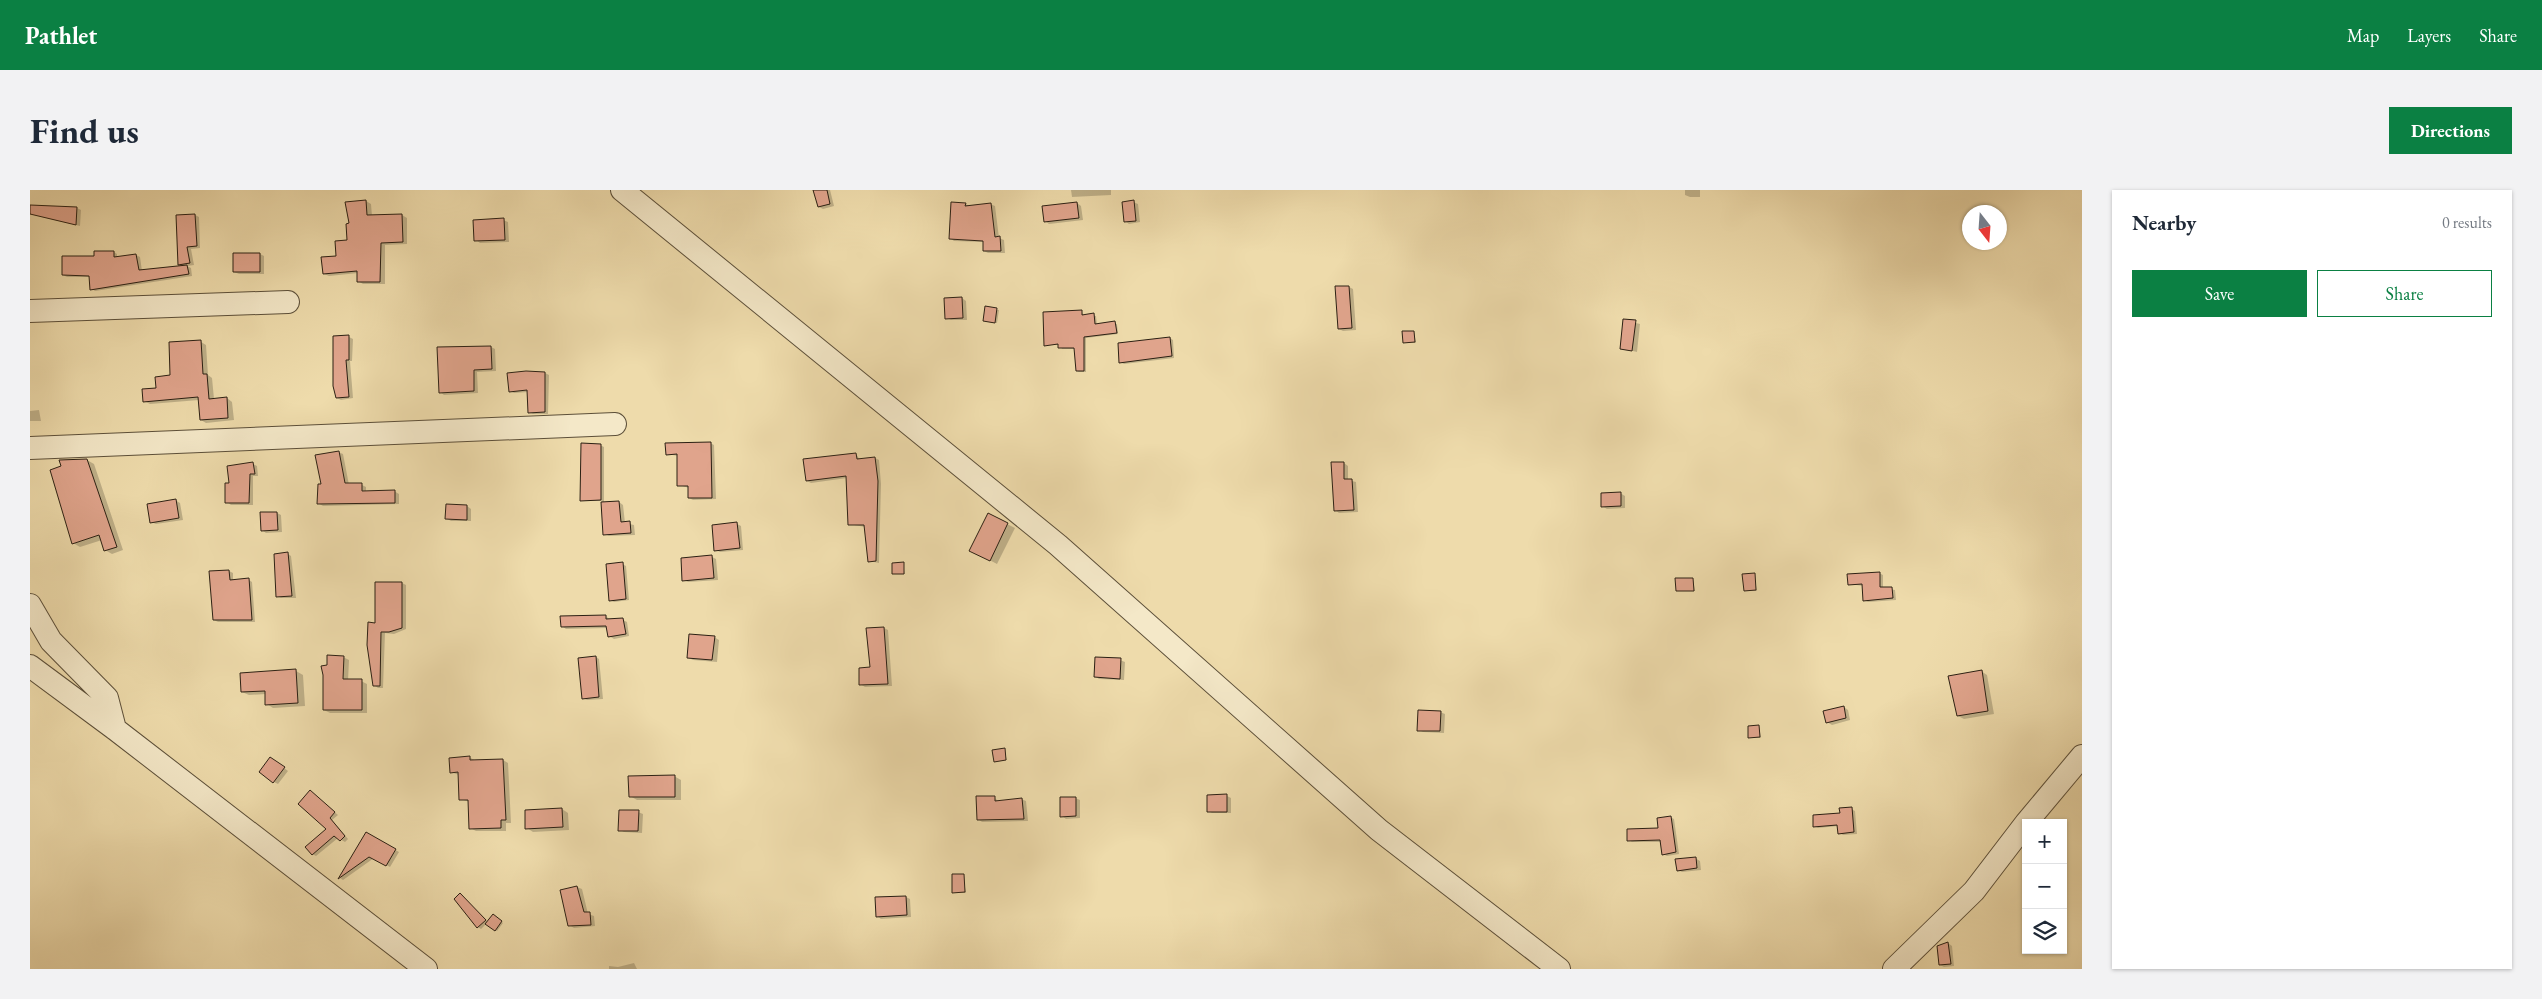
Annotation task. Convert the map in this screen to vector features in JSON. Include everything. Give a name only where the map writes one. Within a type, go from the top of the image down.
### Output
[{"type":"street","points":[[622,190],[1058,545],[1379,830],[1560,969]]},
{"type":"street","points":[[30,311],[288,302]]},
{"type":"street","points":[[30,448],[616,424]]},
{"type":"street","points":[[30,605],[52,641],[107,698],[115,729]]},
{"type":"street","points":[[30,666],[115,729],[426,969]]},
{"type":"street","points":[[2029,819],[2082,756]]},
{"type":"street","points":[[1894,969],[1974,891],[2022,828]]},
{"type":"building","points":[[813,190],[827,190],[830,204],[818,207]]},
{"type":"building","points":[[366,200],[367,215],[402,214],[403,242],[381,243],[380,282],[357,282],[357,271],[323,274],[321,257],[336,256],[335,241],[347,240],[346,224],[349,223],[345,202]]},
{"type":"building","points":[[1134,200],[1136,221],[1124,222],[1122,202]]},
{"type":"building","points":[[951,202],[966,203],[965,206],[991,203],[995,237],[1000,236],[1001,251],[983,251],[983,241],[949,239]]},
{"type":"building","points":[[1077,202],[1079,218],[1044,222],[1042,206]]},
{"type":"building","points":[[30,205],[77,207],[76,225],[30,214]]},
{"type":"building","points":[[195,214],[197,246],[187,247],[190,263],[178,265],[176,215]]},
{"type":"building","points":[[504,218],[505,240],[474,241],[473,220]]},
{"type":"building","points":[[94,251],[114,251],[114,257],[136,254],[139,270],[187,265],[189,274],[90,290],[89,276],[62,275],[62,256],[94,256]]},
{"type":"building","points":[[233,253],[260,253],[260,272],[233,272]]},
{"type":"building","points":[[1335,286],[1349,286],[1352,328],[1338,329]]},
{"type":"building","points":[[962,297],[963,318],[945,319],[944,298]]},
{"type":"building","points":[[985,306],[997,308],[995,323],[983,321]]},
{"type":"building","points":[[1082,310],[1082,315],[1094,313],[1095,324],[1115,321],[1117,333],[1084,337],[1084,371],[1076,371],[1074,348],[1058,348],[1058,344],[1044,346],[1043,312]]},
{"type":"building","points":[[1623,319],[1636,320],[1632,351],[1620,349]]},
{"type":"building","points":[[1402,331],[1414,331],[1415,342],[1403,343]]},
{"type":"building","points":[[349,335],[349,360],[346,360],[349,397],[336,398],[333,386],[333,336]]},
{"type":"building","points":[[1170,337],[1172,356],[1119,363],[1118,343]]},
{"type":"building","points":[[201,340],[203,374],[207,374],[209,399],[227,397],[228,418],[200,420],[198,397],[143,402],[142,389],[156,388],[155,377],[170,375],[169,342]]},
{"type":"building","points":[[491,346],[492,369],[474,370],[474,391],[439,393],[437,347]]},
{"type":"building","points":[[545,372],[545,412],[528,413],[527,390],[509,392],[507,373]]},
{"type":"building","points":[[711,442],[712,498],[688,498],[688,486],[677,486],[677,454],[666,455],[665,443]]},
{"type":"building","points":[[581,443],[601,444],[601,500],[580,501]]},
{"type":"building","points":[[339,451],[345,483],[362,483],[362,491],[395,490],[395,503],[317,504],[318,484],[321,484],[315,455]]},
{"type":"building","points":[[856,453],[857,459],[875,457],[878,481],[876,561],[868,562],[864,525],[848,525],[846,476],[806,481],[803,459]]},
{"type":"building","points":[[87,459],[117,547],[104,551],[99,535],[72,544],[50,470],[61,466],[59,460]]},
{"type":"building","points":[[253,462],[255,474],[250,474],[249,503],[225,503],[225,483],[229,483],[227,466]]},
{"type":"building","points":[[1331,462],[1344,462],[1344,479],[1352,479],[1354,510],[1334,511]]},
{"type":"building","points":[[1621,492],[1621,506],[1601,507],[1601,493]]},
{"type":"building","points":[[176,499],[179,518],[150,523],[147,504]]},
{"type":"building","points":[[619,501],[621,522],[630,521],[631,533],[603,535],[601,502]]},
{"type":"building","points":[[446,504],[467,505],[467,520],[445,519]]},
{"type":"building","points":[[260,512],[277,512],[278,530],[261,531]]},
{"type":"building","points":[[988,513],[1008,523],[990,561],[969,551]]},
{"type":"building","points":[[737,522],[740,548],[714,551],[712,525]]},
{"type":"building","points":[[288,552],[292,596],[276,597],[274,554]]},
{"type":"building","points":[[712,555],[714,578],[682,581],[681,558]]},
{"type":"building","points":[[623,562],[626,599],[609,601],[606,564]]},
{"type":"building","points":[[904,562],[904,574],[892,574],[892,563]]},
{"type":"building","points":[[229,570],[230,580],[249,578],[252,620],[213,620],[209,571]]},
{"type":"building","points":[[1880,572],[1880,587],[1892,587],[1893,598],[1863,601],[1862,584],[1848,585],[1847,574]]},
{"type":"building","points":[[1755,573],[1756,590],[1744,591],[1742,574]]},
{"type":"building","points":[[1675,578],[1693,578],[1694,591],[1676,591]]},
{"type":"building","points":[[375,582],[402,582],[402,628],[381,632],[380,686],[373,686],[367,645],[368,622],[375,623]]},
{"type":"building","points":[[606,615],[606,619],[623,618],[626,634],[608,637],[606,626],[561,627],[560,616]]},
{"type":"building","points":[[884,627],[888,684],[859,685],[859,668],[870,667],[866,628]]},
{"type":"building","points":[[689,634],[715,636],[712,660],[687,658]]},
{"type":"building","points":[[327,655],[344,656],[343,679],[362,679],[362,710],[323,710],[323,675],[321,666],[327,665]]},
{"type":"building","points":[[596,656],[599,697],[582,699],[578,658]]},
{"type":"building","points":[[1095,657],[1121,658],[1120,679],[1094,677]]},
{"type":"building","points":[[296,669],[298,703],[265,705],[265,691],[241,692],[240,673]]},
{"type":"building","points":[[1982,670],[1988,711],[1957,716],[1948,676]]},
{"type":"building","points":[[1844,706],[1846,718],[1826,723],[1823,711]]},
{"type":"building","points":[[1418,710],[1441,711],[1440,731],[1417,731]]},
{"type":"building","points":[[1759,725],[1760,737],[1748,738],[1748,726]]},
{"type":"building","points":[[1005,748],[1006,760],[994,762],[992,750]]},
{"type":"building","points":[[470,756],[470,760],[503,759],[506,820],[501,820],[501,828],[469,829],[468,800],[459,800],[458,772],[450,773],[449,758]]},
{"type":"building","points":[[270,757],[285,767],[273,783],[259,772]]},
{"type":"building","points":[[675,775],[675,797],[629,797],[628,776]]},
{"type":"building","points":[[310,790],[335,812],[330,818],[345,836],[340,841],[334,836],[312,855],[305,847],[326,829],[298,804]]},
{"type":"building","points":[[1227,794],[1227,812],[1207,812],[1207,795]]},
{"type":"building","points":[[976,796],[995,796],[995,801],[1022,798],[1024,819],[977,820]]},
{"type":"building","points":[[1060,797],[1076,797],[1076,816],[1060,817]]},
{"type":"building","points":[[1852,807],[1854,832],[1838,834],[1837,825],[1813,827],[1813,815],[1840,813],[1839,808]]},
{"type":"building","points":[[562,808],[563,827],[525,829],[525,810]]},
{"type":"building","points":[[619,810],[639,810],[638,831],[618,831]]},
{"type":"building","points":[[1671,816],[1676,852],[1662,855],[1660,840],[1627,841],[1627,829],[1658,828],[1657,818]]},
{"type":"building","points":[[366,832],[396,849],[386,866],[369,857],[338,879]]},
{"type":"building","points":[[1696,857],[1697,868],[1677,871],[1675,859]]},
{"type":"building","points":[[952,874],[964,874],[965,892],[952,893]]},
{"type":"building","points":[[577,886],[584,912],[590,912],[591,925],[568,926],[560,890]]},
{"type":"building","points":[[460,893],[486,920],[477,928],[454,899]]},
{"type":"building","points":[[906,896],[907,915],[876,917],[875,897]]},
{"type":"building","points":[[493,914],[502,921],[495,931],[485,924]]},
{"type":"building","points":[[1948,942],[1951,964],[1939,965],[1937,946]]}]
